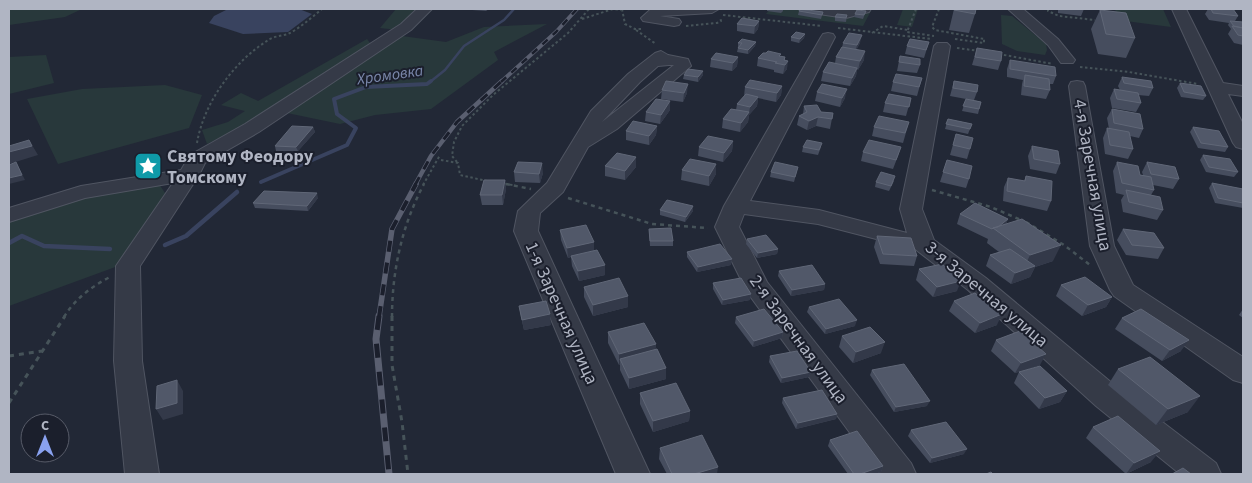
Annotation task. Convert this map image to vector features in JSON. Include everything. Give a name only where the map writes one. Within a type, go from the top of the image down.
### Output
[{"type":"street","points":[[9,215],[81,192],[160,178],[193,167],[406,27],[425,9]]},
{"type":"street","points":[[812,9],[846,14],[864,9]]},
{"type":"street","points":[[1015,9],[1053,42],[1067,60]]},
{"type":"street","points":[[1179,9],[1243,143]]},
{"type":"street","points":[[674,22],[648,18],[658,10],[714,10]]},
{"type":"street","points":[[828,37],[731,217],[819,217],[923,244]]},
{"type":"street","name":"3-я Заречная улица","points":[[944,40],[911,209],[923,244],[977,284],[1108,397],[1204,474]]},
{"type":"street","name":"1-я Заречная улица","points":[[633,474],[526,231],[529,211],[555,187],[597,115],[634,78],[657,59]]},
{"type":"street","name":"4-я Заречная улица","points":[[1076,86],[1102,246],[1123,290],[1243,372]]},
{"type":"street","points":[[1216,87],[1243,91]]},
{"type":"street","points":[[142,474],[128,361],[128,266],[193,167]]},
{"type":"street","name":"2-я Заречная улица","points":[[731,217],[756,286],[899,474]]},
{"type":"path","points":[[193,167],[198,131],[218,95],[238,65],[272,38],[286,35],[322,9]]},
{"type":"path","points":[[493,182],[460,175],[458,163],[452,156],[454,142],[462,126],[493,95],[568,33],[588,9]]},
{"type":"path","points":[[581,19],[613,9],[621,9],[623,22],[661,48],[657,59]]},
{"type":"path","points":[[908,32],[916,9]]},
{"type":"path","points":[[872,33],[883,26],[944,40],[984,43],[984,39],[935,30],[932,27],[939,9]]},
{"type":"path","points":[[1048,9],[1048,11],[1060,16],[1095,20]]},
{"type":"path","points":[[408,474],[402,422],[392,366],[392,288],[399,248],[416,199],[440,154]]},
{"type":"path","points":[[441,160],[458,163]]},
{"type":"path","points":[[502,184],[550,192],[652,224],[697,229],[731,217]]},
{"type":"path","name":"4-я Заречная улица","points":[[915,185],[991,207],[1028,224],[1064,245],[1093,268]]},
{"type":"path","points":[[9,403],[70,308],[98,284],[128,266]]},
{"type":"path","points":[[9,356],[42,351]]},
{"type":"shaded area","points":[[9,9],[82,9],[65,17],[9,25]]},
{"type":"shaded area","points":[[396,9],[415,9],[398,30],[380,28]]},
{"type":"shaded area","points":[[770,9],[871,11],[863,26],[766,14]]},
{"type":"shaded area","points":[[903,9],[918,9],[912,27],[897,25]]},
{"type":"shaded area","points":[[1115,9],[1163,9],[1171,27],[1118,20]]},
{"type":"shaded area","points":[[1001,15],[1012,16],[1046,44],[1047,50],[1045,55],[1017,51],[1002,44]]},
{"type":"shaded area","points":[[547,24],[494,52],[498,60],[431,109],[375,115],[340,124],[287,113],[402,36],[446,42],[484,27]]},
{"type":"shaded area","points":[[367,39],[373,47],[252,123],[207,144],[202,130],[228,122],[245,111],[221,105],[241,93],[258,101]]},
{"type":"shaded area","points":[[46,55],[54,83],[9,94],[9,57]]},
{"type":"shaded area","points":[[165,85],[202,95],[189,128],[58,164],[27,99],[82,89]]},
{"type":"shaded area","points":[[159,184],[167,196],[118,266],[9,306],[9,219],[73,199]]},
{"type":"water","points":[[228,9],[299,9],[312,14],[288,32],[243,34],[209,23],[214,16]]},
{"type":"building","points":[[800,9],[823,12],[822,15],[799,11]]},
{"type":"building","points":[[955,9],[976,9],[975,14]]},
{"type":"building","points":[[1211,9],[1233,9],[1238,16],[1213,13]]},
{"type":"building","points":[[857,10],[866,11],[864,15],[855,14]]},
{"type":"building","points":[[1100,10],[1126,13],[1135,38],[1106,34]]},
{"type":"building","points":[[837,14],[847,15],[846,18],[835,17]]},
{"type":"building","points":[[742,18],[759,21],[755,26],[737,24]]},
{"type":"building","points":[[1230,21],[1243,22],[1243,28],[1234,26]]},
{"type":"building","points":[[1232,26],[1243,28],[1243,36],[1238,35]]},
{"type":"building","points":[[796,32],[805,34],[800,39],[791,37]]},
{"type":"building","points":[[849,33],[862,35],[857,45],[843,43]]},
{"type":"building","points":[[742,39],[756,42],[748,50],[738,48],[742,43],[738,43]]},
{"type":"building","points":[[910,39],[929,42],[926,50],[907,46]]},
{"type":"building","points":[[842,47],[865,51],[860,61],[836,57]]},
{"type":"building","points":[[977,48],[1002,52],[1001,61],[975,57]]},
{"type":"building","points":[[768,51],[781,54],[779,56],[785,57],[784,60],[788,61],[785,65],[758,58]]},
{"type":"building","points":[[716,53],[738,57],[733,63],[711,59]]},
{"type":"building","points":[[900,56],[920,59],[920,65],[899,62]]},
{"type":"building","points":[[1010,60],[1055,67],[1056,76],[1010,69]]},
{"type":"building","points":[[829,62],[857,68],[852,78],[823,72]]},
{"type":"building","points":[[688,69],[703,71],[698,77],[684,75]]},
{"type":"building","points":[[896,74],[922,78],[919,87],[893,82]]},
{"type":"building","points":[[1025,75],[1049,79],[1050,90],[1024,86]]},
{"type":"building","points":[[1122,77],[1151,81],[1153,88],[1124,83]]},
{"type":"building","points":[[750,80],[782,86],[777,93],[745,87]]},
{"type":"building","points":[[666,81],[688,84],[684,93],[662,90]]},
{"type":"building","points":[[954,81],[978,85],[977,92],[953,88]]},
{"type":"building","points":[[1180,83],[1201,86],[1206,96],[1184,92]]},
{"type":"building","points":[[822,84],[847,89],[842,98],[817,92]]},
{"type":"building","points":[[1114,89],[1138,93],[1141,103],[1117,99]]},
{"type":"building","points":[[746,94],[758,97],[750,107],[737,104]]},
{"type":"building","points":[[889,94],[911,98],[909,107],[885,103]]},
{"type":"building","points":[[656,99],[670,101],[661,115],[646,112]]},
{"type":"building","points":[[966,99],[981,102],[979,109],[963,106]]},
{"type":"building","points":[[817,105],[821,112],[833,113],[832,119],[818,117],[809,121],[799,116],[807,112],[804,106]]},
{"type":"building","points":[[731,109],[749,112],[741,123],[723,119]]},
{"type":"building","points":[[1112,109],[1140,114],[1143,129],[1114,123]]},
{"type":"building","points":[[879,116],[909,122],[905,133],[874,127]]},
{"type":"building","points":[[948,119],[972,124],[970,129],[946,124]]},
{"type":"building","points":[[633,121],[657,126],[649,136],[626,131]]},
{"type":"building","points":[[292,126],[313,127],[296,147],[275,146]]},
{"type":"building","points":[[1193,127],[1219,131],[1228,147],[1201,143]]},
{"type":"building","points":[[1107,128],[1129,132],[1133,149],[1110,145]]},
{"type":"building","points":[[956,134],[973,138],[970,149],[953,145]]},
{"type":"building","points":[[708,136],[733,141],[724,153],[699,147]]},
{"type":"building","points":[[29,140],[32,146],[9,152],[9,146]]},
{"type":"building","points":[[807,140],[822,143],[819,150],[803,147]]},
{"type":"building","points":[[869,140],[901,147],[896,160],[863,152]]},
{"type":"building","points":[[1032,146],[1058,151],[1060,164],[1034,159]]},
{"type":"building","points":[[617,153],[636,157],[625,171],[605,166]]},
{"type":"building","points":[[1203,155],[1230,159],[1238,172],[1209,167]]},
{"type":"building","points":[[690,159],[716,164],[709,176],[682,170]]},
{"type":"building","points":[[947,160],[972,166],[969,179],[943,172]]},
{"type":"building","points":[[16,162],[22,175],[9,178],[9,165]]},
{"type":"building","points":[[518,162],[542,163],[539,174],[514,172]]},
{"type":"building","points":[[775,162],[798,167],[795,177],[771,172]]},
{"type":"building","points":[[1117,162],[1138,166],[1140,175],[1151,177],[1154,190],[1122,183]]},
{"type":"building","points":[[1147,162],[1175,167],[1179,179],[1151,174]]},
{"type":"building","points":[[881,172],[895,176],[891,186],[876,182]]},
{"type":"building","points":[[1026,176],[1052,181],[1051,201],[1007,191],[1008,178],[1025,181]]},
{"type":"building","points":[[484,180],[505,180],[502,195],[480,195]]},
{"type":"building","points":[[1212,183],[1243,189],[1243,203],[1218,198]]},
{"type":"building","points":[[1126,190],[1160,197],[1163,210],[1129,202]]},
{"type":"building","points":[[264,191],[317,193],[307,206],[253,203]]},
{"type":"building","points":[[667,200],[693,206],[686,217],[660,210]]},
{"type":"building","points":[[975,203],[1008,219],[992,229],[960,214]]},
{"type":"building","points":[[1022,219],[1061,245],[1030,255],[993,228]]},
{"type":"building","points":[[586,225],[594,242],[567,248],[560,230]]},
{"type":"building","points":[[671,228],[673,241],[650,241],[649,229]]},
{"type":"building","points":[[1123,229],[1154,233],[1164,248],[1132,245]]},
{"type":"building","points":[[766,235],[778,249],[758,253],[747,239]]},
{"type":"building","points":[[877,236],[911,238],[917,256],[883,254]]},
{"type":"building","points":[[720,244],[732,259],[698,267],[687,252]]},
{"type":"building","points":[[1010,249],[1035,266],[1015,273],[990,255]]},
{"type":"building","points":[[597,250],[605,265],[578,271],[571,256]]},
{"type":"building","points":[[942,264],[961,281],[937,287],[919,269]]},
{"type":"building","points":[[812,265],[825,284],[792,290],[779,271]]},
{"type":"building","points":[[1085,277],[1112,297],[1088,305],[1061,285]]},
{"type":"building","points":[[619,278],[628,296],[593,305],[584,287]]},
{"type":"building","points":[[741,278],[751,294],[723,300],[713,283]]},
{"type":"building","points":[[975,293],[1002,314],[980,323],[954,301]]},
{"type":"building","points":[[839,299],[857,320],[826,329],[809,307]]},
{"type":"building","points":[[546,301],[550,314],[522,320],[519,306]]},
{"type":"building","points":[[764,309],[783,332],[754,341],[736,317]]},
{"type":"building","points":[[1141,309],[1189,340],[1170,350],[1122,318]]},
{"type":"building","points":[[644,323],[656,344],[619,354],[608,332]]},
{"type":"building","points":[[870,327],[885,342],[856,352],[842,336]]},
{"type":"building","points":[[1020,331],[1046,354],[1021,363],[996,340]]},
{"type":"building","points":[[657,349],[666,368],[629,378],[620,359]]},
{"type":"building","points":[[797,351],[811,372],[782,378],[770,356]]},
{"type":"building","points":[[1150,357],[1200,396],[1168,409],[1118,369]]},
{"type":"building","points":[[904,364],[930,401],[896,407],[872,370]]},
{"type":"building","points":[[1040,366],[1067,391],[1045,398],[1019,372]]},
{"type":"building","points":[[177,380],[177,403],[156,409],[157,386]]},
{"type":"building","points":[[676,383],[690,411],[653,421],[640,393]]},
{"type":"building","points":[[822,390],[837,414],[798,423],[783,398]]},
{"type":"building","points":[[1118,416],[1160,451],[1134,463],[1093,427]]},
{"type":"building","points":[[946,422],[967,449],[932,458],[911,430]]},
{"type":"building","points":[[857,431],[883,466],[860,474],[854,474],[830,440]]},
{"type":"building","points":[[702,435],[718,467],[694,474],[672,474],[660,448]]},
{"type":"building","points":[[1183,468],[1191,474],[1172,474]]},
{"type":"waterway","name":"Хромовка","points":[[430,82],[445,70],[464,46],[504,20],[514,9]]},
{"type":"waterway","name":"Хромовка","points":[[261,182],[347,145],[356,128],[337,114],[334,99],[366,87],[427,84],[431,81]]},
{"type":"waterway","name":"Хромовка","points":[[165,245],[186,236],[237,192]]},
{"type":"waterway","name":"Хромовка","points":[[9,243],[22,236],[44,246],[110,249]]},
{"type":"railway","points":[[501,82],[556,32],[577,9]]},
{"type":"railway","points":[[415,185],[431,156],[457,122],[502,81]]},
{"type":"railway","points":[[379,317],[392,229],[416,184]]},
{"type":"railway","points":[[379,316],[376,339],[389,474]]},
{"type":"place","name":"Святому Феодору Томскому","points":[[148,166]]}]
